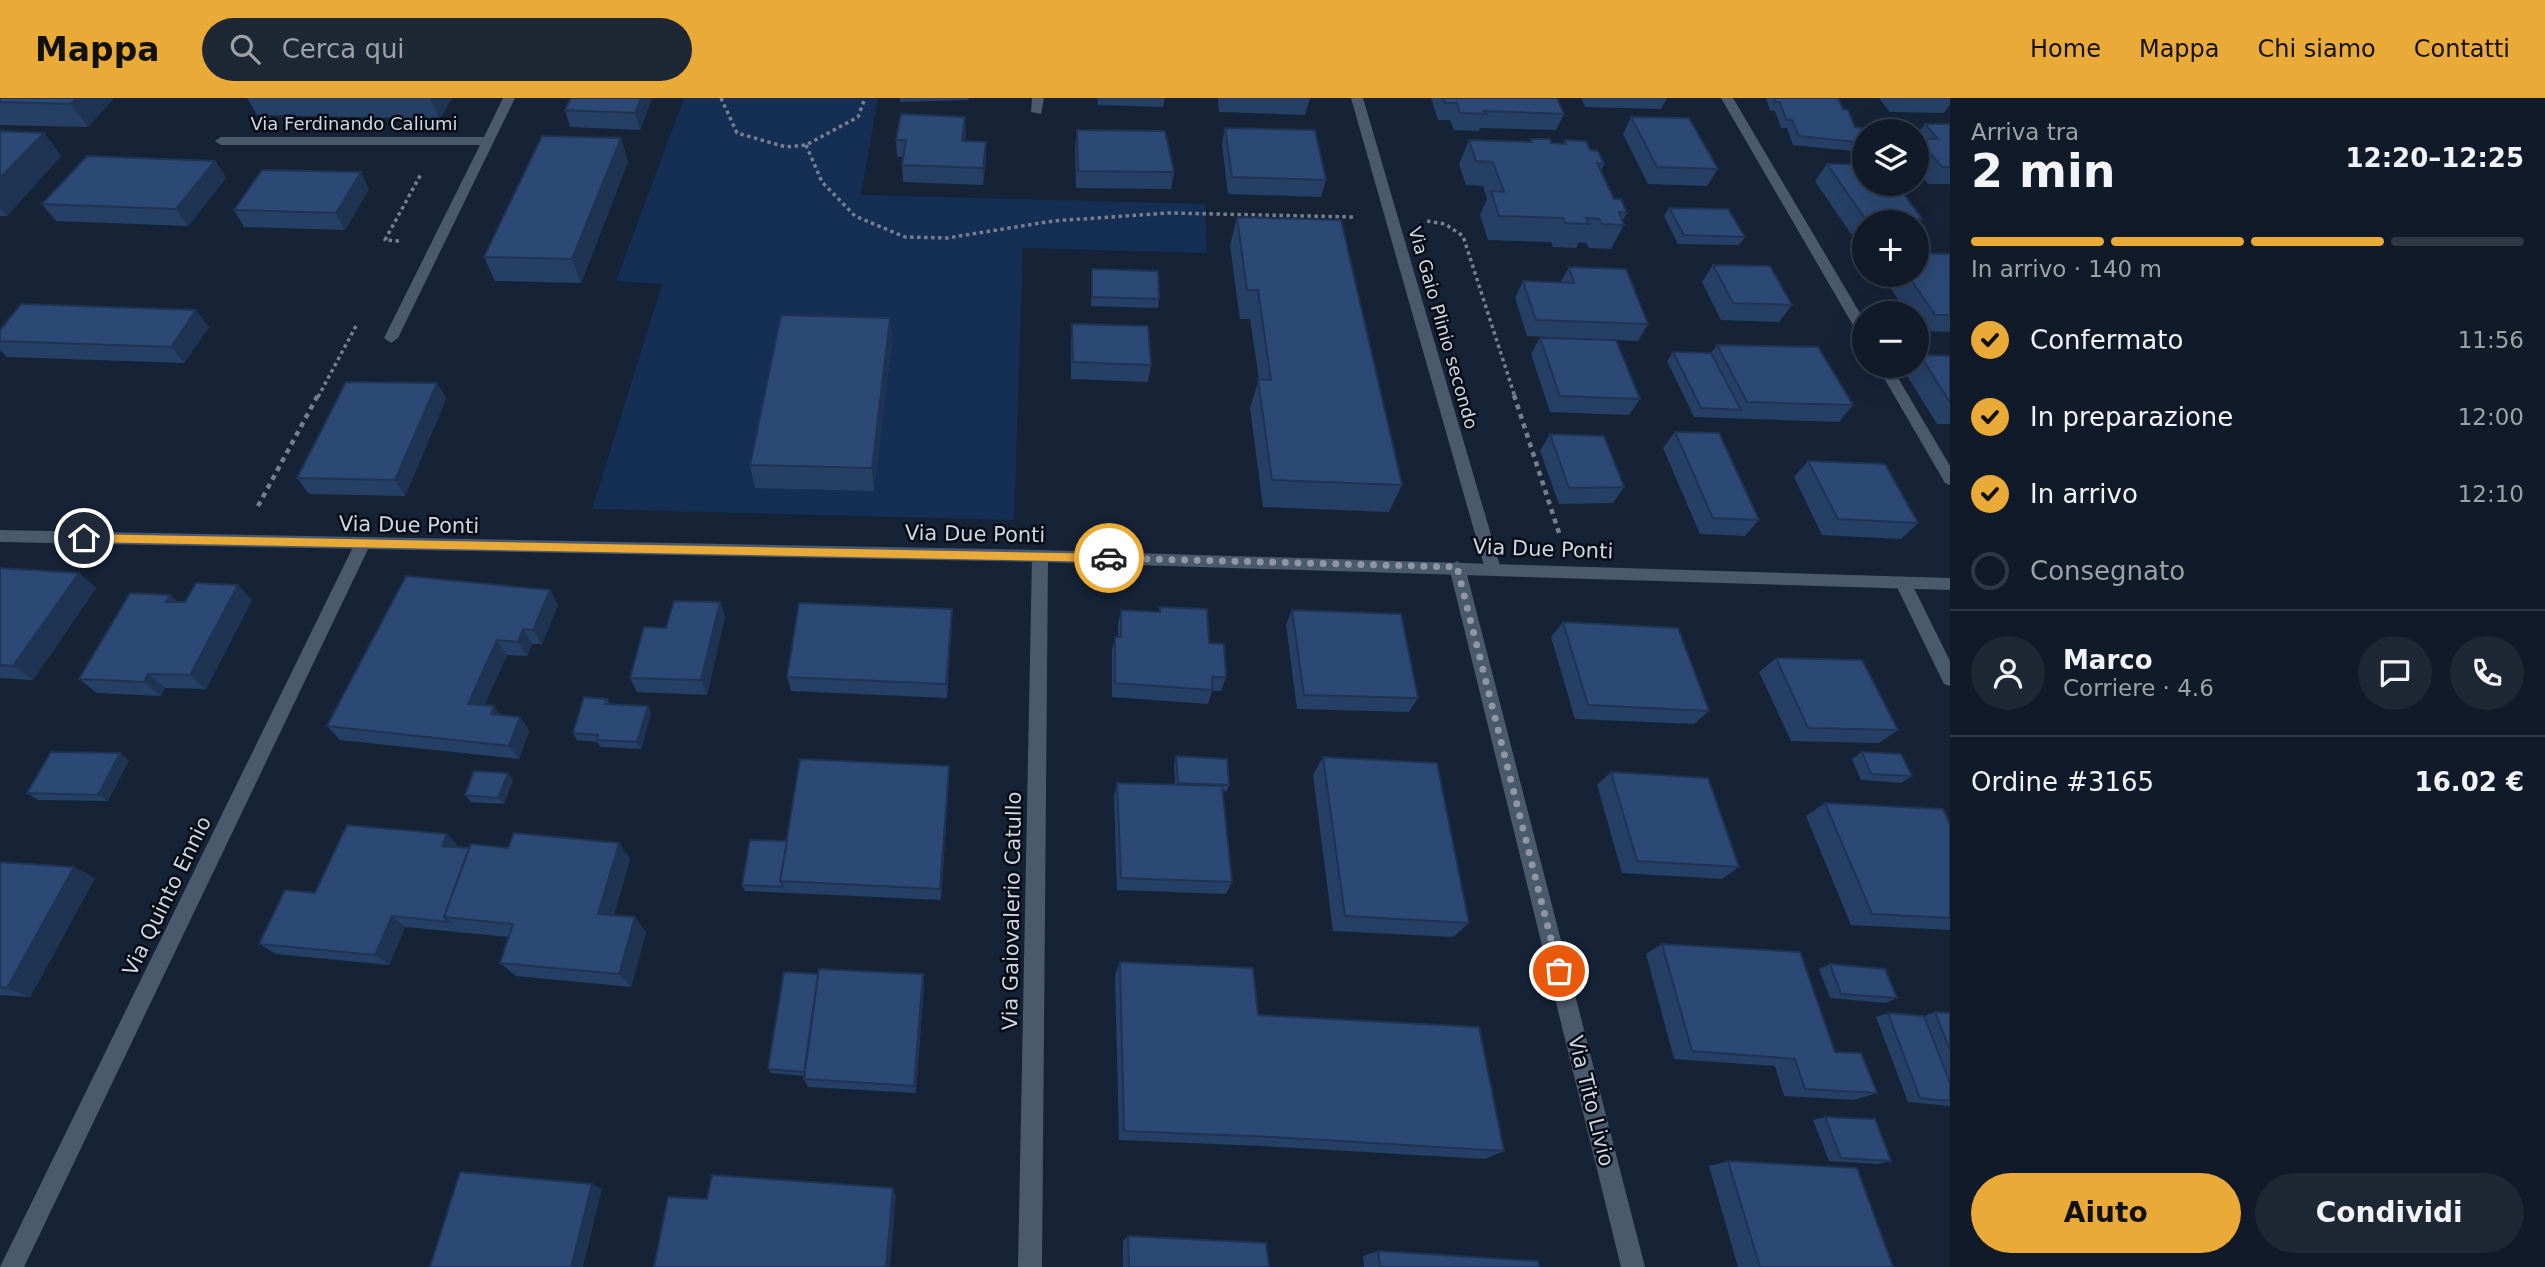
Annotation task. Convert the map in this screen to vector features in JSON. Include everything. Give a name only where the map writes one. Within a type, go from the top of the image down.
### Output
[{"type":"street","name":"Via Ferdinando Caliumi","points":[[391,338],[509,98]]},
{"type":"street","points":[[1037,113],[1038,98]]},
{"type":"street","name":"Via Gaio Plinio secondo","points":[[1357,98],[1493,569]]},
{"type":"street","points":[[1727,98],[1852,312]]},
{"type":"street","name":"Via Ferdinando Caliumi","points":[[220,141],[488,141]]},
{"type":"street","points":[[1891,378],[1950,479]]},
{"type":"street","name":"Via Due Ponti","points":[[0,536],[1040,556],[1950,584]]},
{"type":"street","name":"Via Quinto Ennio","points":[[12,1267],[362,545]]},
{"type":"street","name":"Via Gaiovalerio Catullo","points":[[1030,1267],[1040,556]]},
{"type":"street","name":"Via Tito Livio","points":[[1457,567],[1633,1267]]},
{"type":"street","points":[[1903,583],[1950,678]]},
{"type":"path","points":[[721,98],[737,133],[786,147],[806,145],[858,117],[865,98]]},
{"type":"path","points":[[396,253],[402,241],[385,240],[439,142]]},
{"type":"path","points":[[806,145],[822,182],[855,216],[905,237],[947,238],[1053,221],[1169,213],[1420,219],[1445,224],[1463,236],[1571,571]]},
{"type":"path","points":[[254,513],[357,324]]},
{"type":"shaded area","points":[[684,98],[878,98],[861,195],[1205,204],[1207,253],[1023,248],[1014,520],[592,509],[662,284],[616,281]]},
{"type":"building","points":[[0,98],[76,98],[71,104],[0,102]]},
{"type":"building","points":[[571,98],[641,98],[635,113],[565,110]]},
{"type":"building","points":[[1443,98],[1557,98],[1564,114],[1484,111],[1486,114],[1460,113],[1457,103],[1445,103]]},
{"type":"building","points":[[1774,98],[1838,98],[1852,120],[1852,142],[1799,136],[1792,120],[1786,119],[1780,102],[1775,102]]},
{"type":"building","points":[[901,114],[965,117],[962,141],[986,142],[983,168],[902,165],[906,140],[896,140]]},
{"type":"building","points":[[1631,117],[1689,118],[1718,169],[1657,167]]},
{"type":"building","points":[[1929,124],[1950,124],[1950,167],[1942,167],[1929,152],[1929,139],[1938,139],[1929,129]]},
{"type":"building","points":[[1225,128],[1315,130],[1326,180],[1232,177]]},
{"type":"building","points":[[1077,130],[1165,131],[1174,172],[1078,171]]},
{"type":"building","points":[[0,131],[44,133],[0,178]]},
{"type":"building","points":[[542,136],[621,138],[572,259],[484,257]]},
{"type":"building","points":[[1531,139],[1550,139],[1551,143],[1566,144],[1565,140],[1586,141],[1590,150],[1598,151],[1604,164],[1597,163],[1614,199],[1621,199],[1627,213],[1619,212],[1624,225],[1602,224],[1599,219],[1586,218],[1589,224],[1565,223],[1563,218],[1499,216],[1491,191],[1504,192],[1493,162],[1476,161],[1469,140],[1532,142]]},
{"type":"building","points":[[87,156],[215,161],[176,209],[42,204]]},
{"type":"building","points":[[1827,164],[1852,164],[1852,196],[1906,196],[1916,210],[1859,210]]},
{"type":"building","points":[[262,170],[361,172],[336,213],[234,210]]},
{"type":"building","points":[[1669,208],[1728,209],[1745,237],[1684,235]]},
{"type":"building","points":[[1237,217],[1341,220],[1402,485],[1272,480],[1258,379],[1271,380],[1258,290],[1247,290]]},
{"type":"building","points":[[1929,253],[1950,254],[1950,315],[1935,315],[1929,301],[1926,301],[1916,287],[1929,287]]},
{"type":"building","points":[[1713,265],[1770,266],[1792,305],[1733,303]]},
{"type":"building","points":[[1569,267],[1626,269],[1648,324],[1536,320],[1523,281],[1574,283]]},
{"type":"building","points":[[1092,269],[1158,271],[1159,299],[1092,297]]},
{"type":"building","points":[[21,304],[196,310],[171,347],[0,341],[0,330]]},
{"type":"building","points":[[781,315],[890,318],[872,468],[750,465]]},
{"type":"building","points":[[1072,324],[1148,326],[1151,365],[1073,362]]},
{"type":"building","points":[[1540,338],[1616,340],[1640,399],[1560,396]]},
{"type":"building","points":[[1717,345],[1818,347],[1853,405],[1747,402]]},
{"type":"building","points":[[1673,352],[1711,353],[1741,410],[1701,408]]},
{"type":"building","points":[[1929,355],[1950,356],[1950,402],[1929,369]]},
{"type":"building","points":[[346,382],[437,383],[395,480],[297,478]]},
{"type":"building","points":[[1675,432],[1719,433],[1759,520],[1713,518]]},
{"type":"building","points":[[1550,434],[1604,436],[1624,487],[1569,488]]},
{"type":"building","points":[[1808,461],[1885,464],[1918,523],[1838,519]]},
{"type":"building","points":[[0,568],[79,573],[13,666],[0,665]]},
{"type":"building","points":[[406,576],[550,590],[533,630],[523,629],[518,642],[497,640],[468,704],[494,706],[491,714],[520,717],[509,746],[327,726]]},
{"type":"building","points":[[196,583],[238,585],[190,675],[148,674],[144,682],[79,679],[130,593],[170,595],[166,602],[185,602]]},
{"type":"building","points":[[674,601],[720,602],[701,680],[630,678],[644,627],[666,628]]},
{"type":"building","points":[[799,603],[952,609],[946,684],[787,677]]},
{"type":"building","points":[[1160,607],[1207,609],[1209,643],[1224,644],[1226,677],[1212,677],[1212,690],[1115,683],[1115,637],[1121,637],[1121,610],[1160,612]]},
{"type":"building","points":[[1292,610],[1401,614],[1418,698],[1304,695]]},
{"type":"building","points":[[1563,622],[1678,628],[1709,711],[1588,705]]},
{"type":"building","points":[[1776,658],[1862,660],[1898,730],[1808,728]]},
{"type":"building","points":[[584,697],[607,699],[605,704],[648,706],[637,742],[597,740],[598,735],[573,733]]},
{"type":"building","points":[[51,752],[120,753],[98,795],[27,793]]},
{"type":"building","points":[[1862,752],[1901,754],[1912,776],[1871,774]]},
{"type":"building","points":[[1176,756],[1227,759],[1229,785],[1178,783]]},
{"type":"building","points":[[1323,757],[1437,763],[1469,923],[1345,916]]},
{"type":"building","points":[[800,759],[949,766],[940,889],[780,881]]},
{"type":"building","points":[[474,771],[508,773],[498,798],[465,795]]},
{"type":"building","points":[[1611,772],[1708,778],[1739,867],[1637,861]]},
{"type":"building","points":[[1117,783],[1222,786],[1232,882],[1121,878]]},
{"type":"building","points":[[1825,803],[1943,809],[1950,824],[1950,918],[1872,914]]},
{"type":"building","points":[[347,825],[447,834],[442,846],[469,848],[444,917],[449,922],[392,916],[375,955],[259,944],[285,890],[315,893]]},
{"type":"building","points":[[514,833],[619,843],[598,914],[635,917],[619,974],[500,963],[513,924],[444,917],[471,844],[508,848]]},
{"type":"building","points":[[750,840],[787,841],[780,881],[783,887],[742,885]]},
{"type":"building","points":[[0,862],[74,867],[7,988],[0,987]]},
{"type":"building","points":[[1662,944],[1800,952],[1835,1052],[1861,1053],[1877,1093],[1805,1089],[1795,1059],[1692,1051]]},
{"type":"building","points":[[1120,962],[1253,968],[1258,1015],[1479,1027],[1504,1151],[1124,1131]]},
{"type":"building","points":[[1830,964],[1885,969],[1897,998],[1841,994]]},
{"type":"building","points":[[819,969],[923,974],[914,1086],[804,1079]]},
{"type":"building","points":[[784,972],[818,974],[804,1072],[768,1069]]},
{"type":"building","points":[[1935,1012],[1950,1013],[1950,1050]]},
{"type":"building","points":[[1888,1013],[1924,1016],[1950,1083],[1950,1101],[1920,1098]]},
{"type":"building","points":[[1825,1117],[1875,1119],[1891,1161],[1841,1158]]},
{"type":"building","points":[[1728,1161],[1857,1168],[1893,1267],[1760,1267]]},
{"type":"building","points":[[460,1172],[592,1184],[571,1267],[430,1267]]},
{"type":"building","points":[[712,1175],[893,1188],[886,1266],[889,1267],[654,1267],[668,1197],[707,1199]]},
{"type":"building","points":[[1128,1236],[1266,1243],[1269,1267],[1129,1267]]},
{"type":"building","points":[[1378,1251],[1538,1261],[1539,1267],[1380,1267]]},
{"type":"way so far","points":[[1109,558],[1457,567],[1559,971]]},
{"type":"route","points":[[84,538],[1109,558]]}]
